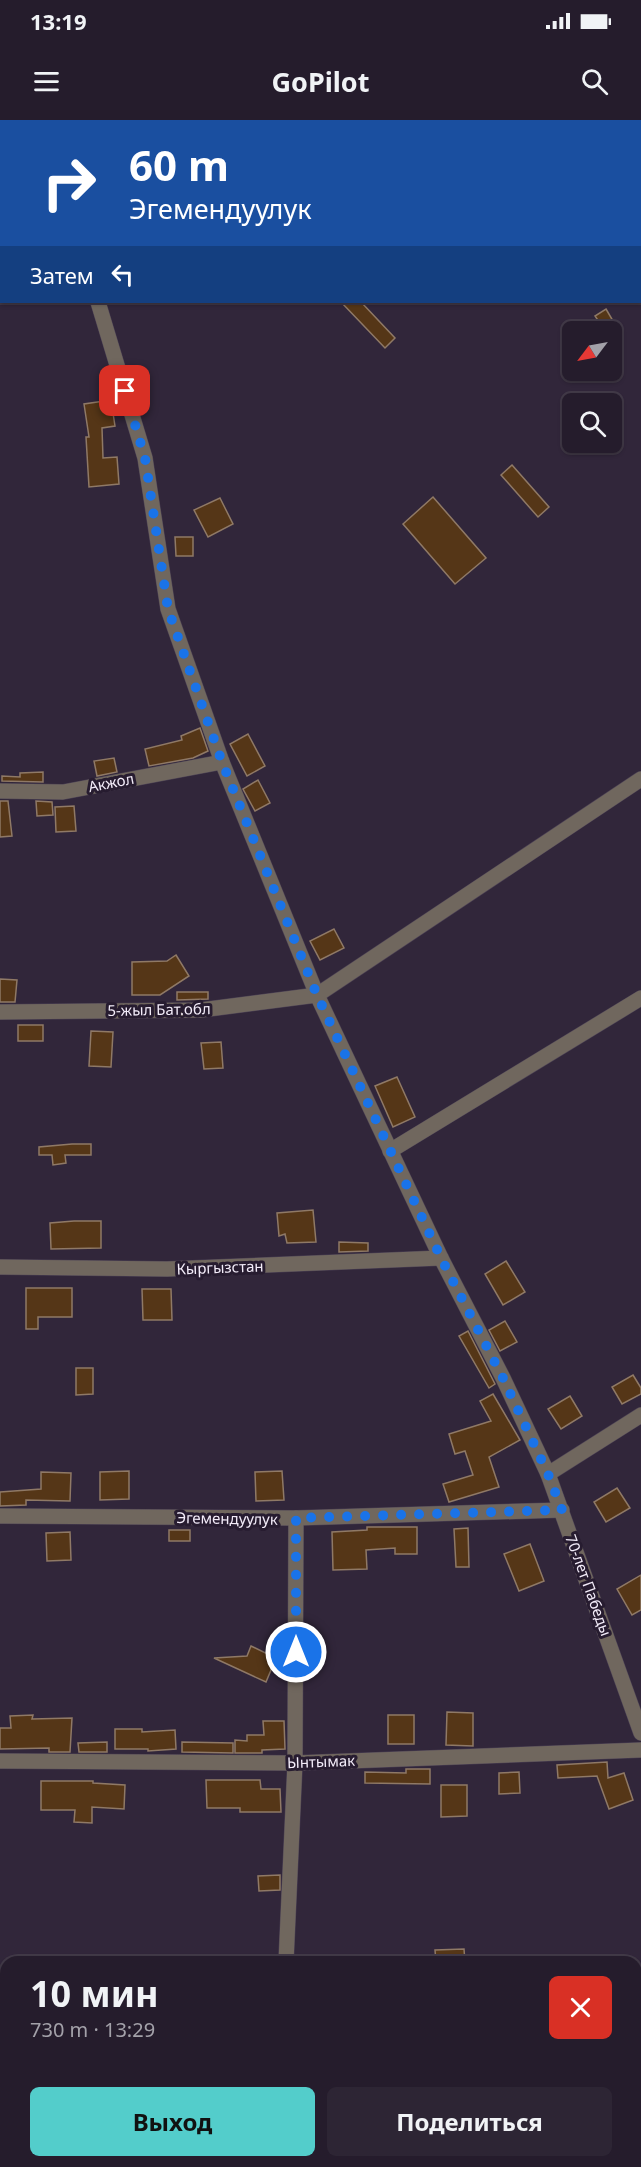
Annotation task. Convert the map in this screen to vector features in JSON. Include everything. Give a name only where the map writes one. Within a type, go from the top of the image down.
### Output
[{"type":"street","name":"70-лет Пабеды","points":[[98,303],[145,458],[168,609],[222,762],[317,995],[441,1258],[503,1378],[548,1474],[641,1733]]},
{"type":"street","name":"Акжол","points":[[0,791],[63,792],[222,762]]},
{"type":"street","points":[[317,995],[641,779]]},
{"type":"street","name":"5-жыл Бат.обл","points":[[0,1012],[201,1010],[317,995]]},
{"type":"street","points":[[390,1151],[641,998]]},
{"type":"street","name":"Кыргызстан","points":[[0,1267],[167,1269],[441,1258]]},
{"type":"street","points":[[548,1474],[641,1415]]},
{"type":"street","name":"Эгемендуулук","points":[[0,1516],[296,1518],[562,1510]]},
{"type":"street","points":[[286,1956],[295,1763],[296,1518]]},
{"type":"street","name":"Ынтымак","points":[[0,1761],[295,1763],[641,1750]]},
{"type":"building","points":[[342,303],[362,303],[395,338],[385,348]]},
{"type":"building","points":[[606,309],[613,321],[598,321],[595,316]]},
{"type":"building","points":[[111,400],[115,426],[102,428],[103,458],[117,457],[119,484],[89,487],[86,437],[89,437],[84,404]]},
{"type":"building","points":[[512,465],[549,507],[538,517],[501,475]]},
{"type":"building","points":[[433,497],[486,558],[455,584],[403,524]]},
{"type":"building","points":[[220,498],[233,524],[208,537],[194,510]]},
{"type":"building","points":[[175,537],[193,537],[193,556],[176,556]]},
{"type":"building","points":[[200,728],[208,751],[193,758],[149,766],[145,749],[182,740],[181,736]]},
{"type":"building","points":[[248,734],[265,766],[247,776],[230,744]]},
{"type":"building","points":[[114,758],[117,772],[97,776],[94,761]]},
{"type":"building","points":[[43,772],[43,782],[2,781],[2,776],[20,777],[20,773]]},
{"type":"building","points":[[258,780],[270,803],[255,811],[243,789]]},
{"type":"building","points":[[0,801],[8,801],[12,836],[0,837]]},
{"type":"building","points":[[36,801],[52,802],[53,815],[37,816]]},
{"type":"building","points":[[74,806],[76,831],[56,832],[55,807]]},
{"type":"building","points":[[334,929],[344,948],[320,960],[310,941]]},
{"type":"building","points":[[176,955],[189,976],[160,995],[132,995],[132,962],[167,961]]},
{"type":"building","points":[[0,979],[17,980],[15,1002],[0,1002]]},
{"type":"building","points":[[177,992],[208,992],[208,999],[177,1000]]},
{"type":"building","points":[[18,1025],[43,1025],[43,1041],[18,1041]]},
{"type":"building","points":[[91,1031],[113,1032],[111,1067],[89,1066]]},
{"type":"building","points":[[221,1042],[223,1068],[204,1069],[201,1043]]},
{"type":"building","points":[[397,1077],[415,1117],[393,1127],[375,1086]]},
{"type":"building","points":[[91,1144],[91,1155],[65,1155],[66,1163],[53,1165],[52,1155],[39,1155],[39,1147]]},
{"type":"building","points":[[313,1210],[316,1242],[287,1243],[285,1234],[279,1236],[277,1213]]},
{"type":"building","points":[[101,1221],[101,1248],[51,1249],[50,1223]]},
{"type":"building","points":[[339,1242],[368,1243],[368,1251],[339,1252]]},
{"type":"building","points":[[506,1261],[525,1292],[503,1305],[485,1274]]},
{"type":"building","points":[[26,1288],[72,1288],[72,1317],[38,1317],[38,1329],[26,1329]]},
{"type":"building","points":[[142,1289],[171,1289],[172,1320],[143,1320]]},
{"type":"building","points":[[505,1321],[517,1342],[500,1351],[489,1330]]},
{"type":"building","points":[[468,1331],[495,1384],[489,1388],[459,1336]]},
{"type":"building","points":[[76,1368],[93,1368],[93,1394],[76,1395]]},
{"type":"building","points":[[633,1375],[641,1388],[641,1394],[622,1404],[612,1387]]},
{"type":"building","points":[[493,1394],[520,1440],[489,1457],[499,1487],[449,1502],[443,1484],[473,1475],[465,1451],[455,1454],[449,1434],[491,1421],[480,1401]]},
{"type":"building","points":[[570,1396],[582,1416],[561,1429],[548,1409]]},
{"type":"building","points":[[129,1471],[129,1499],[100,1500],[100,1472]]},
{"type":"building","points":[[282,1471],[284,1500],[256,1501],[255,1472]]},
{"type":"building","points":[[41,1472],[71,1473],[70,1501],[26,1500],[26,1505],[0,1506],[0,1492],[41,1489]]},
{"type":"building","points":[[617,1488],[630,1508],[606,1522],[594,1502]]},
{"type":"building","points":[[367,1527],[417,1527],[417,1554],[395,1554],[395,1548],[366,1550],[367,1569],[333,1570],[332,1532],[367,1530]]},
{"type":"building","points":[[468,1528],[469,1567],[456,1567],[454,1529]]},
{"type":"building","points":[[169,1530],[190,1530],[190,1541],[169,1541]]},
{"type":"building","points":[[70,1532],[71,1560],[47,1561],[46,1533]]},
{"type":"building","points":[[530,1544],[544,1581],[519,1591],[504,1554]]},
{"type":"building","points":[[641,1575],[641,1610],[632,1615],[617,1589]]},
{"type":"building","points":[[251,1646],[276,1658],[266,1682],[214,1658],[247,1656]]},
{"type":"building","points":[[447,1712],[473,1713],[473,1746],[446,1745]]},
{"type":"building","points":[[33,1715],[32,1719],[72,1718],[70,1752],[49,1752],[49,1748],[0,1749],[0,1728],[11,1728],[10,1716]]},
{"type":"building","points":[[388,1715],[414,1715],[414,1744],[388,1744]]},
{"type":"building","points":[[263,1721],[284,1721],[285,1749],[262,1750],[262,1753],[235,1753],[235,1740],[247,1741],[247,1735],[264,1735]]},
{"type":"building","points":[[115,1729],[142,1729],[142,1732],[175,1730],[176,1749],[148,1751],[148,1749],[115,1749]]},
{"type":"building","points":[[107,1742],[107,1752],[79,1752],[78,1743]]},
{"type":"building","points":[[182,1742],[233,1743],[233,1753],[182,1752]]},
{"type":"building","points":[[607,1762],[608,1778],[624,1773],[633,1800],[609,1809],[597,1776],[558,1778],[557,1765]]},
{"type":"building","points":[[406,1769],[430,1769],[430,1784],[365,1783],[365,1772],[406,1773]]},
{"type":"building","points":[[519,1772],[520,1793],[499,1794],[499,1773]]},
{"type":"building","points":[[206,1780],[260,1780],[261,1789],[280,1789],[281,1812],[240,1812],[240,1808],[207,1808]]},
{"type":"building","points":[[41,1781],[93,1781],[93,1783],[125,1785],[124,1809],[92,1807],[92,1823],[74,1822],[75,1810],[41,1810]]},
{"type":"building","points":[[441,1785],[467,1785],[467,1816],[441,1817]]},
{"type":"building","points":[[280,1875],[280,1890],[259,1891],[258,1876]]},
{"type":"building","points":[[464,1949],[465,1956],[436,1956],[435,1950]]},
{"type":"route","points":[[125,391],[145,458],[168,609],[222,762],[317,995],[441,1258],[503,1378],[548,1474],[562,1510],[296,1518],[296,1652]]}]
